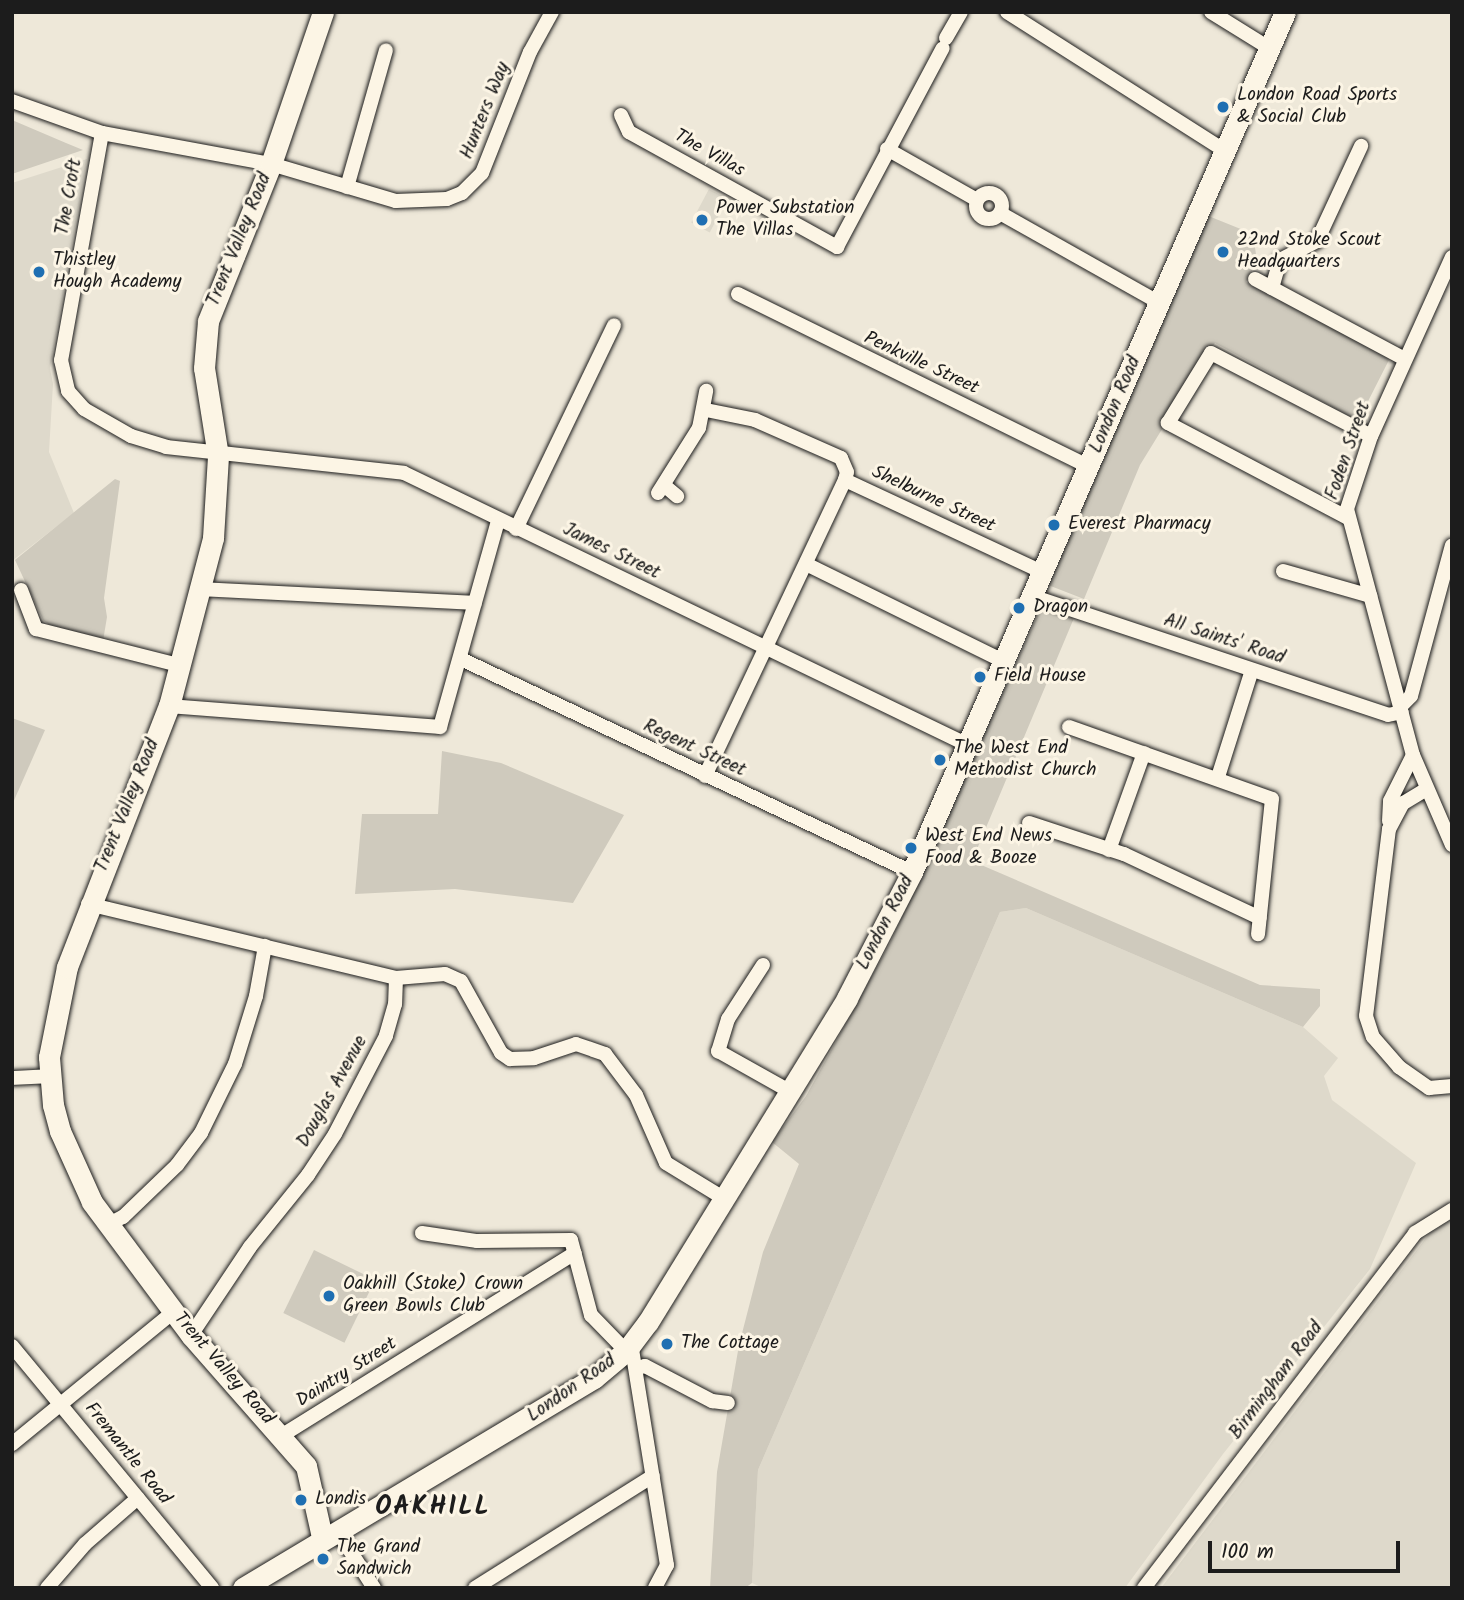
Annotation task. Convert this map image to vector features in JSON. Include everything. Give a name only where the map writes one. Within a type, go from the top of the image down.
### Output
[{"type":"main road","name":"Trent Valley Road","points":[[323,12],[271,164],[208,321],[204,368],[218,456],[218,505],[201,589],[169,706],[88,904],[52,1023],[50,1076],[53,1105],[71,1159],[107,1225],[191,1335],[306,1466],[330,1534]]},
{"type":"main road","name":"London Road","points":[[243,1588],[330,1534],[538,1414],[631,1354],[847,998],[912,872],[1007,663],[1285,12]]},
{"type":"street","name":"Hunters Way","points":[[12,101],[102,133],[271,164],[396,201],[447,199],[472,185],[482,173],[530,52],[551,12]]},
{"type":"street","name":"The Villas","points":[[621,115],[629,132],[837,247],[961,12]]},
{"type":"street","points":[[1007,12],[1225,150]]},
{"type":"street","points":[[1211,12],[1269,48]]},
{"type":"street","points":[[346,187],[386,50]]},
{"type":"street","name":"The Croft","points":[[102,133],[61,360],[68,391],[84,409],[131,436],[218,456]]},
{"type":"street","points":[[1272,289],[1280,260],[1317,241],[1361,146]]},
{"type":"street","points":[[887,149],[977,200],[977,213],[984,219],[1000,213],[1160,303]]},
{"type":"street","name":"Foden Street","points":[[1452,257],[1371,436],[1348,518],[1412,755],[1425,790],[1452,845]]},
{"type":"street","points":[[1255,279],[1405,359]]},
{"type":"street","name":"Penkville Street","points":[[737,294],[1089,467]]},
{"type":"street","points":[[516,529],[614,325]]},
{"type":"street","points":[[1348,518],[1168,423],[1211,354],[1371,436]]},
{"type":"street","points":[[677,496],[661,489],[706,410],[706,391]]},
{"type":"street","name":"Shelburne Street","points":[[706,410],[755,420],[841,458],[847,472],[845,481],[1044,573]]},
{"type":"street","name":"James Street","points":[[218,456],[404,473],[970,746]]},
{"type":"street","points":[[705,776],[845,481]]},
{"type":"street","points":[[169,706],[440,727],[498,520]]},
{"type":"street","points":[[1401,709],[1411,696],[1452,545]]},
{"type":"street","points":[[806,564],[1007,663]]},
{"type":"street","points":[[1283,571],[1370,596]]},
{"type":"street","points":[[201,589],[475,603]]},
{"type":"street","points":[[21,590],[36,629],[182,666]]},
{"type":"street","name":"All Saints' Road","points":[[1034,597],[1388,715],[1401,709]]},
{"type":"street","name":"Regent Street","points":[[461,659],[912,872]]},
{"type":"street","points":[[1218,776],[1252,670]]},
{"type":"street","points":[[1069,727],[1218,776],[1272,799],[1258,934]]},
{"type":"street","points":[[1109,850],[1144,753]]},
{"type":"street","points":[[1412,755],[1390,801],[1389,829],[1366,1016],[1373,1037],[1399,1067],[1429,1088],[1452,1086]]},
{"type":"street","points":[[1389,829],[1404,803],[1425,790]]},
{"type":"street","points":[[1029,823],[1109,850],[1260,918]]},
{"type":"street","points":[[88,904],[396,978],[445,974],[461,981],[501,1053],[510,1059],[534,1058],[576,1044],[606,1054],[636,1095],[666,1163],[725,1199]]},
{"type":"street","points":[[107,1225],[122,1217],[177,1166],[201,1133],[235,1064],[256,996],[265,946]]},
{"type":"street","points":[[762,965],[728,1019],[718,1051],[791,1092]]},
{"type":"street","name":"Douglas Avenue","points":[[191,1335],[250,1247],[308,1175],[335,1134],[386,1036],[396,1004],[396,978]]},
{"type":"street","points":[[12,1078],[50,1076]]},
{"type":"street","name":"Birmingham Road","points":[[1144,1588],[1415,1233],[1452,1210]]},
{"type":"street","points":[[422,1233],[477,1241],[565,1237],[575,1253],[591,1315],[646,1366],[712,1401],[728,1402]]},
{"type":"street","name":"Daintry Street","points":[[281,1436],[575,1253]]},
{"type":"street","points":[[12,1444],[173,1312]]},
{"type":"street","name":"Fremantle Road","points":[[12,1346],[212,1588]]},
{"type":"street","points":[[631,1354],[667,1565],[655,1588]]},
{"type":"street","points":[[475,1588],[653,1476]]},
{"type":"street","points":[[47,1588],[85,1544],[138,1498]]},
{"type":"street","points":[[330,1534],[374,1588]]},
{"type":"shaded area","points":[[12,120],[66,143],[83,150],[12,174]]},
{"type":"shaded area","name":"Thistley Hough Academy","points":[[87,159],[50,368],[53,384],[49,452],[74,513],[12,561],[12,183]]},
{"type":"shaded area","points":[[709,189],[728,199],[710,232],[691,223]]},
{"type":"shaded area","points":[[1206,215],[1253,234],[1257,261],[1246,282],[1390,358],[1358,421],[1215,343],[1140,465],[1084,599],[1048,585]]},
{"type":"shaded area","points":[[115,479],[120,481],[104,598],[107,617],[103,641],[51,626],[43,620],[15,560]]},
{"type":"shaded area","points":[[1041,608],[1074,618],[972,861],[1260,985],[1320,989],[1320,1006],[1303,1027],[1026,908],[1000,912],[758,1470],[752,1583],[745,1588],[710,1588],[717,1472],[739,1345],[763,1252],[799,1164],[772,1142],[806,1096],[890,943]]},
{"type":"shaded area","points":[[12,718],[45,730],[12,805]]},
{"type":"shaded area","points":[[442,751],[501,763],[624,815],[573,903],[455,889],[355,894],[362,814],[438,814]]},
{"type":"shaded area","points":[[1026,908],[1303,1027],[1338,1058],[1324,1076],[1332,1100],[1416,1163],[1370,1269],[1223,1454],[1125,1588],[763,1588],[752,1583],[758,1470],[1000,912]]},
{"type":"shaded area","points":[[1452,1219],[1452,1588],[1161,1588],[1429,1234]]},
{"type":"shaded area","name":"Oakhill (Stoke) Crown Green Bowls Club","points":[[314,1250],[375,1280],[344,1343],[283,1313]]},
{"type":"place","name":"London Road Sports & Social Club","points":[[1223,107]]},
{"type":"place","name":"Power Substation The Villas","points":[[702,220]]},
{"type":"place","name":"22nd Stoke Scout Headquarters","points":[[1223,252]]},
{"type":"place","name":"Thistley Hough Academy","points":[[39,272]]},
{"type":"place","name":"Everest Pharmacy","points":[[1054,525]]},
{"type":"place","name":"Dragon","points":[[1019,608]]},
{"type":"place","name":"Field House","points":[[980,677]]},
{"type":"place","name":"The West End Methodist Church","points":[[940,760]]},
{"type":"place","name":"West End News Food & Booze","points":[[911,848]]},
{"type":"place","name":"Oakhill (Stoke) Crown Green Bowls Club","points":[[329,1296]]},
{"type":"place","name":"The Cottage","points":[[667,1344]]},
{"type":"place","name":"Londis","points":[[301,1500]]},
{"type":"place","name":"The Grand Sandwich","points":[[323,1559]]},
{"type":"district","name":"OAKHILL","points":[[433,1508]]}]
